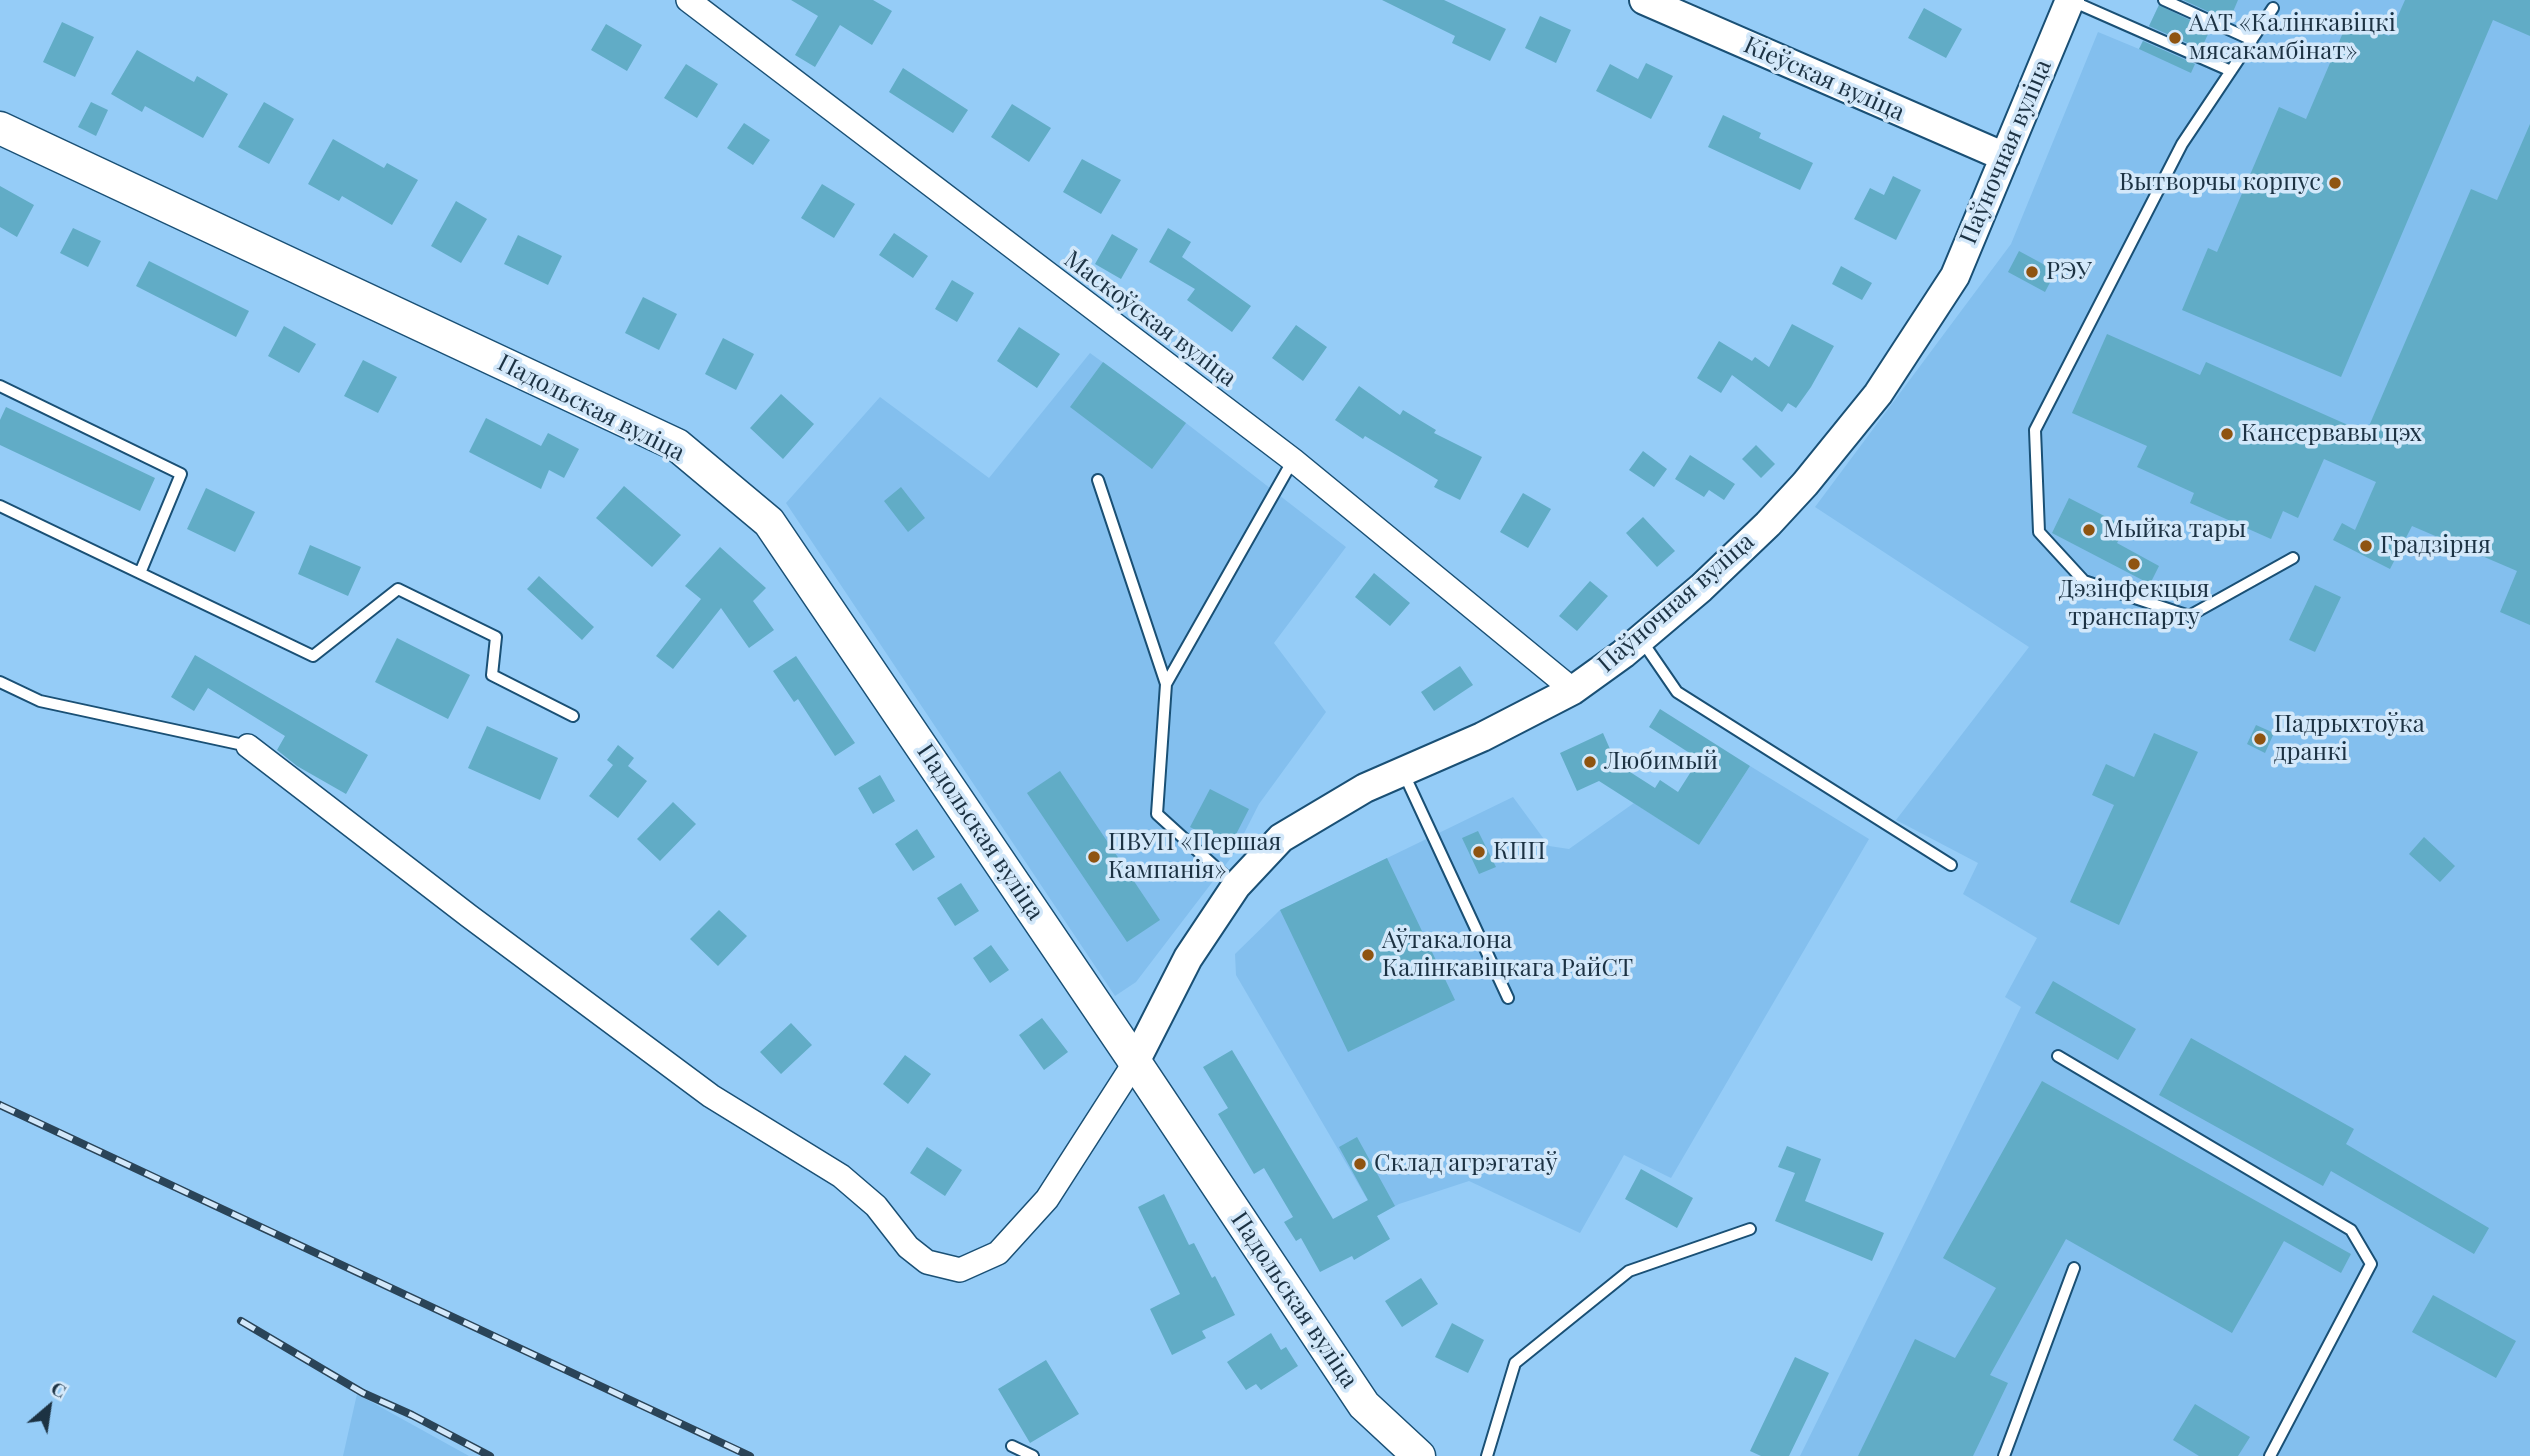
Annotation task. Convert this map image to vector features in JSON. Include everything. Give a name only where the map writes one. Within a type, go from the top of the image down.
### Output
[{"type":"main road","name":"Падольская вуліца","points":[[0,128],[677,445],[769,522],[1364,1405],[1419,1456]]},
{"type":"street","name":"Маскоўская вуліца","points":[[688,0],[1293,460],[1573,690]]},
{"type":"street","name":"Кіеўская вуліца","points":[[1644,0],[2005,157]]},
{"type":"street","name":"Паўночная вуліца","points":[[1135,1062],[1188,958],[1236,886],[1281,838],[1365,788],[1482,737],[1573,690],[1641,639],[1702,588],[1805,484],[1878,394],[1955,276],[2069,0]]},
{"type":"street","points":[[248,746],[710,1096],[841,1176],[876,1206],[908,1247],[927,1262],[960,1270],[998,1253],[1047,1199],[1135,1062]]},
{"type":"lane","points":[[2069,0],[2231,71]]},
{"type":"lane","points":[[2164,0],[2252,40]]},
{"type":"lane","points":[[2273,8],[2182,144],[2035,430],[2039,533],[2084,580],[2189,616],[2293,558]]},
{"type":"lane","points":[[0,386],[181,474],[140,573]]},
{"type":"lane","points":[[1166,684],[1293,460]]},
{"type":"lane","points":[[1098,480],[1166,684],[1157,814],[1236,886]]},
{"type":"lane","points":[[0,506],[313,656],[398,589],[496,637],[492,675],[573,716]]},
{"type":"lane","points":[[1641,639],[1677,692],[1951,865]]},
{"type":"lane","points":[[0,681],[40,701],[248,746]]},
{"type":"lane","points":[[1403,772],[1508,998]]},
{"type":"lane","points":[[2058,1056],[2351,1230],[2371,1264],[2270,1456]]},
{"type":"lane","points":[[1487,1456],[1515,1363],[1629,1271],[1750,1229]]},
{"type":"lane","points":[[2004,1456],[2074,1268]]},
{"type":"lane","points":[[1012,1446],[1033,1456]]},
{"type":"shaded area","name":"ААТ «Калінкавіцкі мясакамбінат»","points":[[2161,0],[2530,0],[2530,1456],[1800,1456],[2021,1007],[2005,997],[2037,938],[1963,894],[1978,863],[1896,820],[2029,647],[1815,507],[2011,244],[2098,32],[2139,49]]},
{"type":"shaded area","name":"ПВУП «Першая Кампанія»","points":[[1090,353],[1186,423],[1346,547],[1274,643],[1326,712],[1259,804],[1233,855],[1136,982],[1115,996],[786,503],[880,397],[989,478]]},
{"type":"shaded area","name":"Аўтакалона Калінкавіцкага РайСТ","points":[[1750,766],[1869,839],[1671,1178],[1624,1155],[1580,1233],[1469,1181],[1399,1204],[1377,1216],[1236,975],[1235,954],[1280,910],[1513,797],[1549,846],[1569,849],[1634,803],[1699,845]]},
{"type":"shaded area","points":[[357,1394],[469,1456],[343,1456]]},
{"type":"building","points":[[791,0],[873,0],[892,11],[872,45],[840,25],[815,67],[795,55],[818,16]]},
{"type":"building","points":[[1382,0],[1444,0],[1506,29],[1490,61],[1452,43],[1455,36]]},
{"type":"building","points":[[2183,0],[2238,0],[2229,21]]},
{"type":"building","name":"Вытворчы корпус","points":[[2405,0],[2530,0],[2530,36],[2493,20],[2341,377],[2182,310],[2208,248],[2217,252],[2279,107],[2306,119],[2348,21],[2389,36]]},
{"type":"building","points":[[2159,5],[2210,30],[2201,49],[2149,26]]},
{"type":"building","points":[[1924,8],[1962,29],[1946,58],[1908,38]]},
{"type":"building","points":[[1540,16],[1571,30],[1556,63],[1525,48]]},
{"type":"building","points":[[62,22],[94,37],[75,77],[43,62]]},
{"type":"building","points":[[606,24],[642,45],[627,71],[591,50]]},
{"type":"building","points":[[2143,41],[2195,64],[2191,73],[2139,49]]},
{"type":"building","points":[[137,50],[194,82],[197,76],[228,94],[203,138],[145,106],[142,112],[111,94]]},
{"type":"building","points":[[1646,63],[1673,76],[1651,119],[1596,91],[1610,64],[1638,79]]},
{"type":"building","points":[[686,64],[718,84],[697,118],[664,98]]},
{"type":"building","points":[[903,68],[968,110],[953,133],[889,92]]},
{"type":"building","points":[[91,102],[108,110],[96,136],[78,127]]},
{"type":"building","points":[[264,102],[294,119],[269,164],[238,147]]},
{"type":"building","points":[[1012,104],[1051,128],[1029,162],[991,137]]},
{"type":"building","points":[[1723,115],[1761,133],[1759,138],[1813,163],[1800,190],[1708,147]]},
{"type":"building","points":[[744,123],[770,140],[753,165],[727,148]]},
{"type":"building","points":[[2530,124],[2530,625],[2500,612],[2517,571],[2412,526],[2390,569],[2333,540],[2342,523],[2355,530],[2376,482],[2324,459],[2298,518],[2283,511],[2271,539],[2190,503],[2194,493],[2137,467],[2147,446],[2072,413],[2107,334],[2200,375],[2206,362],[2366,433],[2471,189],[2497,200]]},
{"type":"building","points":[[333,139],[384,168],[387,163],[418,180],[392,225],[342,196],[339,201],[308,184]]},
{"type":"building","points":[[1082,159],[1121,180],[1101,214],[1063,192]]},
{"type":"building","points":[[1893,176],[1921,190],[1896,240],[1854,219],[1870,188],[1884,195]]},
{"type":"building","points":[[822,184],[855,204],[834,238],[801,218]]},
{"type":"building","points":[[0,186],[34,205],[17,237],[0,227]]},
{"type":"building","points":[[456,201],[487,219],[461,263],[431,246]]},
{"type":"building","points":[[73,228],[101,241],[88,267],[60,253]]},
{"type":"building","points":[[1168,228],[1191,242],[1182,257],[1251,306],[1232,332],[1187,300],[1195,289],[1149,262]]},
{"type":"building","points":[[894,233],[928,256],[913,278],[879,255]]},
{"type":"building","points":[[1112,234],[1138,249],[1121,279],[1095,264]]},
{"type":"building","points":[[518,235],[562,256],[548,285],[504,264]]},
{"type":"building","name":"РЭУ","points":[[2019,251],[2056,271],[2045,292],[2008,272]]},
{"type":"building","points":[[149,261],[249,311],[236,337],[136,286]]},
{"type":"building","points":[[1841,266],[1872,283],[1862,300],[1832,284]]},
{"type":"building","points":[[952,280],[974,293],[957,322],[935,309]]},
{"type":"building","points":[[643,297],[677,314],[659,350],[625,333]]},
{"type":"building","points":[[1792,324],[1834,346],[1796,408],[1788,403],[1782,412],[1732,375],[1721,393],[1697,378],[1719,341],[1752,361],[1755,357],[1769,367]]},
{"type":"building","points":[[1296,325],[1327,347],[1303,381],[1272,358]]},
{"type":"building","points":[[284,326],[316,344],[299,373],[268,356]]},
{"type":"building","points":[[1019,327],[1060,354],[1037,388],[997,361]]},
{"type":"building","points":[[723,338],[754,354],[736,390],[705,374]]},
{"type":"building","points":[[363,360],[397,377],[378,413],[344,396]]},
{"type":"building","points":[[1103,362],[1186,423],[1152,469],[1070,407]]},
{"type":"building","points":[[1359,386],[1400,415],[1403,410],[1436,430],[1434,433],[1482,457],[1460,500],[1434,487],[1438,480],[1365,436],[1363,439],[1335,420]]},
{"type":"building","points":[[781,394],[814,424],[783,459],[750,428]]},
{"type":"building","points":[[6,407],[155,478],[140,511],[0,445],[0,420]]},
{"type":"building","points":[[486,418],[541,446],[548,433],[579,449],[564,478],[549,470],[541,489],[469,452]]},
{"type":"building","points":[[1756,445],[1775,464],[1761,478],[1742,459]]},
{"type":"building","points":[[1643,451],[1667,469],[1654,487],[1629,470]]},
{"type":"building","points":[[1690,455],[1735,484],[1724,500],[1709,490],[1704,497],[1675,479]]},
{"type":"building","points":[[624,486],[681,535],[652,567],[596,518]]},
{"type":"building","points":[[901,487],[925,518],[908,532],[884,501]]},
{"type":"building","points":[[206,488],[255,512],[235,552],[187,529]]},
{"type":"building","points":[[1523,493],[1551,509],[1528,548],[1500,532]]},
{"type":"building","name":"Мыйка тары","points":[[2069,498],[2126,527],[2117,543],[2159,566],[2150,584],[2052,533]]},
{"type":"building","points":[[1643,517],[1675,551],[1657,567],[1626,533]]},
{"type":"building","points":[[310,545],[361,567],[348,596],[298,574]]},
{"type":"building","points":[[720,547],[766,588],[753,601],[774,630],[749,648],[721,608],[673,669],[656,656],[701,599],[685,586]]},
{"type":"building","points":[[1374,573],[1410,603],[1390,626],[1355,597]]},
{"type":"building","points":[[539,576],[594,627],[582,640],[527,589]]},
{"type":"building","points":[[1590,581],[1608,596],[1577,631],[1559,616]]},
{"type":"building","points":[[2315,585],[2341,597],[2315,652],[2289,640]]},
{"type":"building","points":[[397,638],[470,675],[448,719],[375,682]]},
{"type":"building","points":[[195,655],[368,755],[346,794],[297,766],[277,750],[285,736],[208,688],[194,711],[171,697]]},
{"type":"building","points":[[796,656],[855,743],[835,756],[798,699],[794,702],[773,671]]},
{"type":"building","points":[[1460,666],[1473,685],[1434,711],[1421,692]]},
{"type":"building","points":[[1660,709],[1750,766],[1699,845],[1599,781],[1577,791],[1560,753],[1603,733],[1616,763],[1655,788],[1660,780],[1678,792],[1699,759],[1649,727]]},
{"type":"building","name":"Падрыхтоўка дранкі","points":[[2256,725],[2274,733],[2265,753],[2247,744]]},
{"type":"building","points":[[487,726],[558,758],[540,800],[468,768]]},
{"type":"building","points":[[2154,733],[2198,752],[2119,925],[2070,902],[2114,805],[2092,795],[2106,764],[2134,777]]},
{"type":"building","points":[[618,745],[634,758],[628,766],[647,781],[618,818],[589,796],[613,765],[607,760]]},
{"type":"building","name":"ПВУП «Першая Кампанія»","points":[[1060,771],[1160,920],[1127,942],[1027,793]]},
{"type":"building","points":[[880,775],[895,801],[873,814],[858,788]]},
{"type":"building","points":[[1210,789],[1249,809],[1229,848],[1190,827]]},
{"type":"building","points":[[673,802],[696,824],[660,861],[637,839]]},
{"type":"building","points":[[917,829],[935,857],[913,871],[895,844]]},
{"type":"building","name":"КПП","points":[[1478,831],[1496,867],[1479,874],[1462,838]]},
{"type":"building","points":[[2424,837],[2455,866],[2440,882],[2409,854]]},
{"type":"building","name":"Аўтакалона Калінкавіцкага РайСТ","points":[[1387,858],[1455,1000],[1348,1052],[1280,910]]},
{"type":"building","points":[[961,883],[979,911],[955,926],[937,898]]},
{"type":"building","points":[[719,910],[747,936],[718,966],[690,939]]},
{"type":"building","points":[[991,945],[1009,970],[990,983],[973,958]]},
{"type":"building","points":[[2053,981],[2136,1029],[2118,1060],[2035,1013]]},
{"type":"building","points":[[1042,1018],[1068,1052],[1044,1070],[1019,1035]]},
{"type":"building","points":[[791,1023],[812,1045],[781,1074],[760,1052]]},
{"type":"building","points":[[2191,1038],[2354,1129],[2346,1144],[2489,1228],[2474,1254],[2331,1171],[2323,1186],[2159,1095]]},
{"type":"building","points":[[1232,1050],[1333,1219],[1368,1200],[1339,1147],[1357,1137],[1395,1206],[1377,1216],[1390,1239],[1354,1260],[1352,1256],[1320,1272],[1301,1238],[1296,1241],[1284,1222],[1293,1217],[1264,1168],[1254,1174],[1218,1114],[1228,1108],[1203,1067]]},
{"type":"building","points":[[905,1055],[931,1074],[908,1104],[883,1084]]},
{"type":"building","points":[[2042,1081],[2351,1254],[2341,1273],[2284,1241],[2232,1333],[2066,1239],[1990,1375],[2008,1383],[1973,1456],[1858,1456],[1915,1339],[1955,1358],[1996,1288],[1943,1258]]},
{"type":"building","points":[[1787,1146],[1821,1159],[1805,1201],[1884,1233],[1872,1261],[1775,1221],[1795,1173],[1778,1167]]},
{"type":"building","points":[[927,1147],[962,1170],[945,1196],[910,1173]]},
{"type":"building","points":[[1641,1169],[1693,1198],[1677,1228],[1625,1199]]},
{"type":"building","points":[[1164,1194],[1189,1245],[1194,1243],[1235,1315],[1202,1331],[1206,1338],[1172,1355],[1150,1309],[1180,1294],[1138,1207]]},
{"type":"building","points":[[1421,1278],[1438,1304],[1402,1327],[1385,1301]]},
{"type":"building","points":[[2433,1295],[2516,1341],[2496,1378],[2412,1332]]},
{"type":"building","points":[[1452,1323],[1484,1340],[1468,1373],[1435,1357]]},
{"type":"building","points":[[1271,1333],[1281,1350],[1286,1347],[1298,1366],[1261,1390],[1256,1384],[1246,1390],[1227,1362]]},
{"type":"building","points":[[1795,1357],[1829,1373],[1789,1456],[1761,1456],[1750,1451]]},
{"type":"building","points":[[1046,1360],[1079,1414],[1030,1443],[998,1389]]},
{"type":"building","points":[[2195,1404],[2250,1437],[2238,1456],[2199,1456],[2173,1440]]},
{"type":"railway","points":[[0,1105],[750,1456]]},
{"type":"railway","points":[[241,1321],[363,1393],[490,1456]]},
{"type":"place","name":"ААТ «Калінкавіцкі мясакамбінат»","points":[[2175,38]]},
{"type":"place","name":"Вытворчы корпус","points":[[2335,183]]},
{"type":"place","name":"РЭУ","points":[[2032,272]]},
{"type":"place","name":"Кансервавы цэх","points":[[2227,434]]},
{"type":"place","name":"Мыйка тары","points":[[2089,530]]},
{"type":"place","name":"Градзірня","points":[[2366,546]]},
{"type":"place","name":"Дэзінфекцыя транспарту","points":[[2134,564]]},
{"type":"place","name":"Падрыхтоўка дранкі","points":[[2260,739]]},
{"type":"place","name":"Любимый","points":[[1590,762]]},
{"type":"place","name":"КПП","points":[[1479,852]]},
{"type":"place","name":"ПВУП «Першая Кампанія»","points":[[1094,857]]},
{"type":"place","name":"Аўтакалона Калінкавіцкага РайСТ","points":[[1368,955]]},
{"type":"place","name":"Склад агрэгатаў","points":[[1360,1164]]}]
